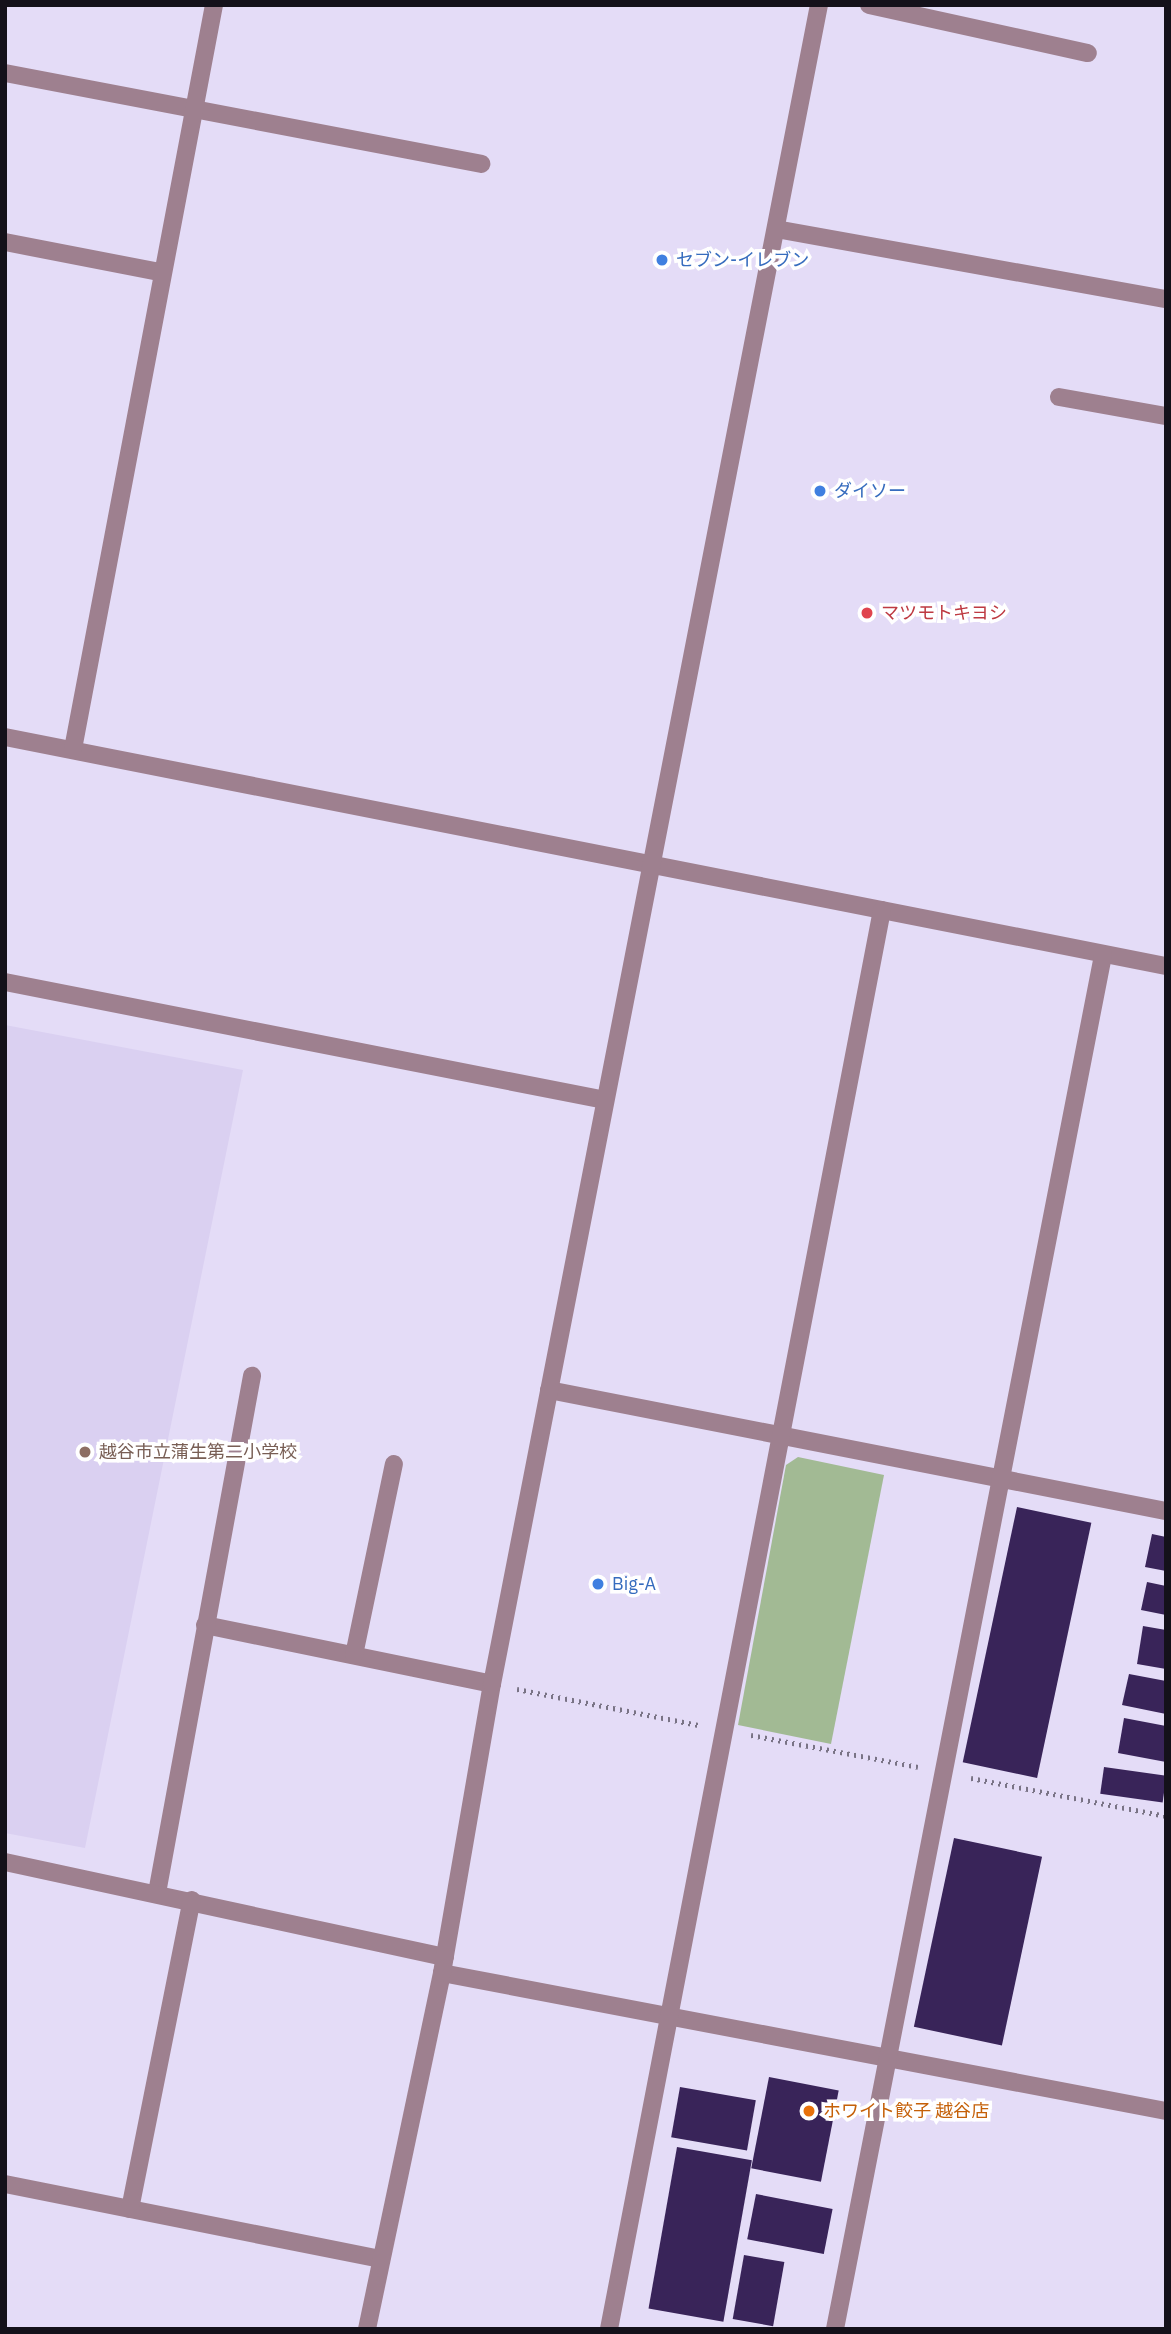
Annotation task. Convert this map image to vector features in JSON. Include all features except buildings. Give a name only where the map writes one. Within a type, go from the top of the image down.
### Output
[{"type":"street","points":[[73,749],[160,272],[214,5]]},
{"type":"street","points":[[367,2329],[444,1965],[492,1684],[605,1100],[656,864],[819,5]]},
{"type":"street","points":[[869,5],[1088,53]]},
{"type":"street","points":[[5,73],[481,164]]},
{"type":"street","points":[[775,229],[1166,299]]},
{"type":"street","points":[[5,242],[160,272]]},
{"type":"street","points":[[1059,397],[1166,416]]},
{"type":"street","points":[[5,737],[1166,966]]},
{"type":"street","points":[[609,2329],[783,1439],[882,910]]},
{"type":"street","points":[[835,2329],[1103,955]]},
{"type":"street","points":[[5,982],[605,1100]]},
{"type":"street","points":[[157,1893],[252,1376]]},
{"type":"street","points":[[549,1390],[783,1439],[1166,1511]]},
{"type":"street","points":[[354,1656],[394,1464]]},
{"type":"street","points":[[205,1625],[492,1684]]},
{"type":"street","points":[[5,1862],[192,1900],[670,2021],[888,2056],[1166,2111]]},
{"type":"street","points":[[130,2209],[192,1900]]},
{"type":"street","points":[[5,2184],[381,2259]]},
{"type":"path","points":[[492,1684],[1166,1816]]},
{"type":"shaded area","name":"越谷市立蒲生第二小学校","points":[[5,1025],[243,1070],[85,1848],[5,1833]]},
{"type":"green space","points":[[798,1457],[884,1475],[831,1744],[738,1725],[786,1465]]},
{"type":"place","name":"セブン-イレブン","points":[[662,260]]},
{"type":"place","name":"ダイソー","points":[[820,491]]},
{"type":"place","name":"マツモトキヨシ","points":[[867,613]]},
{"type":"place","name":"越谷市立蒲生第二小学校","points":[[85,1452]]},
{"type":"place","name":"Big-A","points":[[598,1584]]},
{"type":"place","name":"ホワイト餃子 越谷店","points":[[809,2111]]}]
